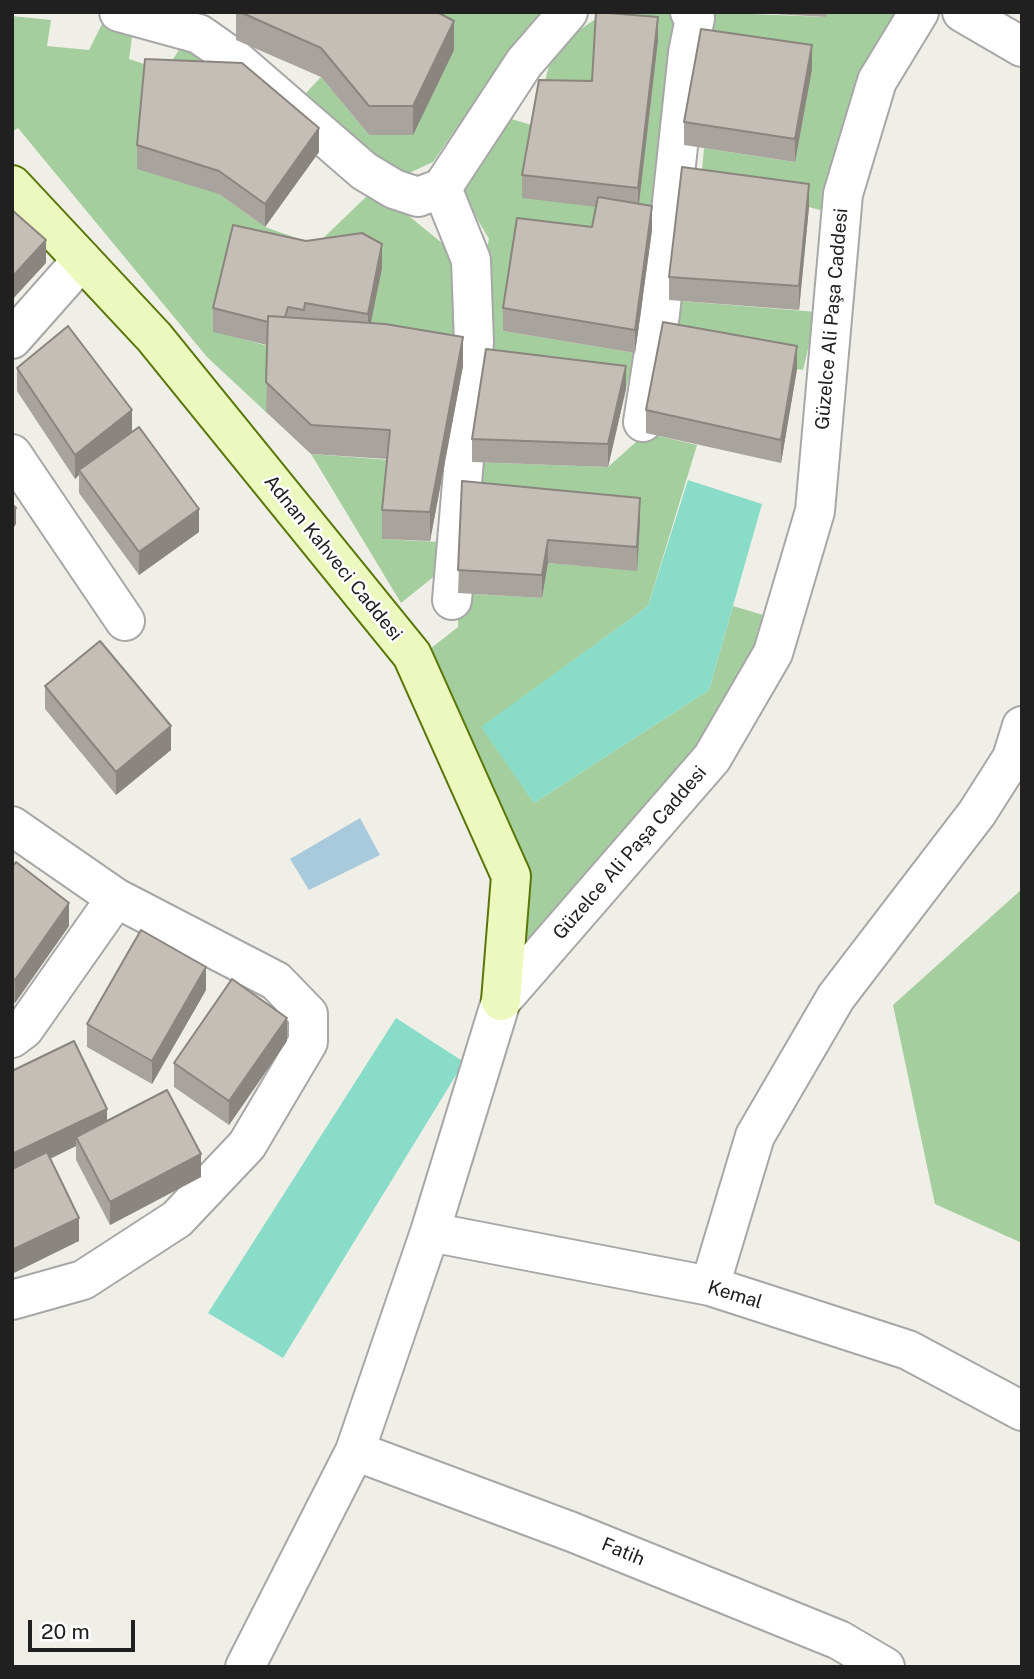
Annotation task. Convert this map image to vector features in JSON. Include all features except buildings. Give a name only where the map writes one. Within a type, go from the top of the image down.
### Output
[{"type":"main road","name":"Adnan Kahveci Caddesi","points":[[12,185],[154,338],[412,654],[511,876],[501,1001]]},
{"type":"street","points":[[119,12],[199,23],[236,60],[364,171],[394,189],[418,197],[442,188],[524,63],[568,12]]},
{"type":"street","points":[[643,422],[660,314],[688,53],[695,18],[690,12]]},
{"type":"street","name":"Güzelce Ali Paşa Caddesi","points":[[253,1663],[355,1451],[430,1233],[501,1001],[712,758],[773,653],[815,511],[843,194],[877,81],[919,12]]},
{"type":"street","points":[[962,12],[1022,47]]},
{"type":"street","points":[[442,188],[471,260],[474,343],[453,600]]},
{"type":"street","points":[[12,339],[82,260]]},
{"type":"street","points":[[12,454],[125,621]]},
{"type":"street","points":[[710,1286],[755,1136],[836,997],[977,813],[1012,758],[1022,726]]},
{"type":"street","points":[[12,826],[116,898],[276,981],[308,1014],[308,1042],[247,1145],[177,1219],[83,1280],[12,1300]]},
{"type":"street","points":[[12,1038],[24,1029],[116,898]]},
{"type":"street","name":"Kemal","points":[[430,1233],[710,1286],[908,1350],[1022,1411]]},
{"type":"street","name":"Fatih","points":[[355,1451],[572,1532],[839,1640],[885,1667]]},
{"type":"green space","points":[[378,12],[552,12],[511,49],[433,162],[394,180],[305,94],[321,77],[369,135]]},
{"type":"green space","points":[[606,12],[669,12],[679,15],[652,213],[592,251],[503,331],[635,353],[626,389],[213,331],[268,346],[266,412],[207,357],[18,128],[12,132],[12,16],[51,20],[47,46],[89,50],[102,24],[133,30],[129,59],[165,71],[181,47],[242,86],[219,194],[265,227],[316,245],[367,196],[409,216],[442,243],[474,305],[489,239],[454,179],[508,118],[535,126],[592,104],[539,103],[554,47]]},
{"type":"green space","points":[[704,12],[825,17],[827,12],[899,12],[831,213],[809,207],[700,192],[704,148],[795,162],[701,52]]},
{"type":"green space","points":[[669,300],[817,312],[803,370],[663,345]]},
{"type":"green space","points":[[646,433],[697,445],[648,606],[482,727],[534,803],[709,690],[733,606],[773,618],[725,713],[532,950],[517,947],[430,649],[458,627],[458,593],[542,598],[548,563],[636,570],[462,504],[472,462],[608,467]]},
{"type":"green space","points":[[311,454],[390,460],[382,539],[441,542],[442,570],[401,603]]},
{"type":"green space","points":[[688,480],[762,504],[709,690],[534,803],[481,727],[648,606]]},
{"type":"green space","points":[[1022,889],[1022,1243],[935,1204],[893,1005]]},
{"type":"green space","points":[[396,1018],[464,1062],[283,1358],[208,1313]]},
{"type":"water","points":[[360,818],[380,855],[309,890],[290,859]]}]
